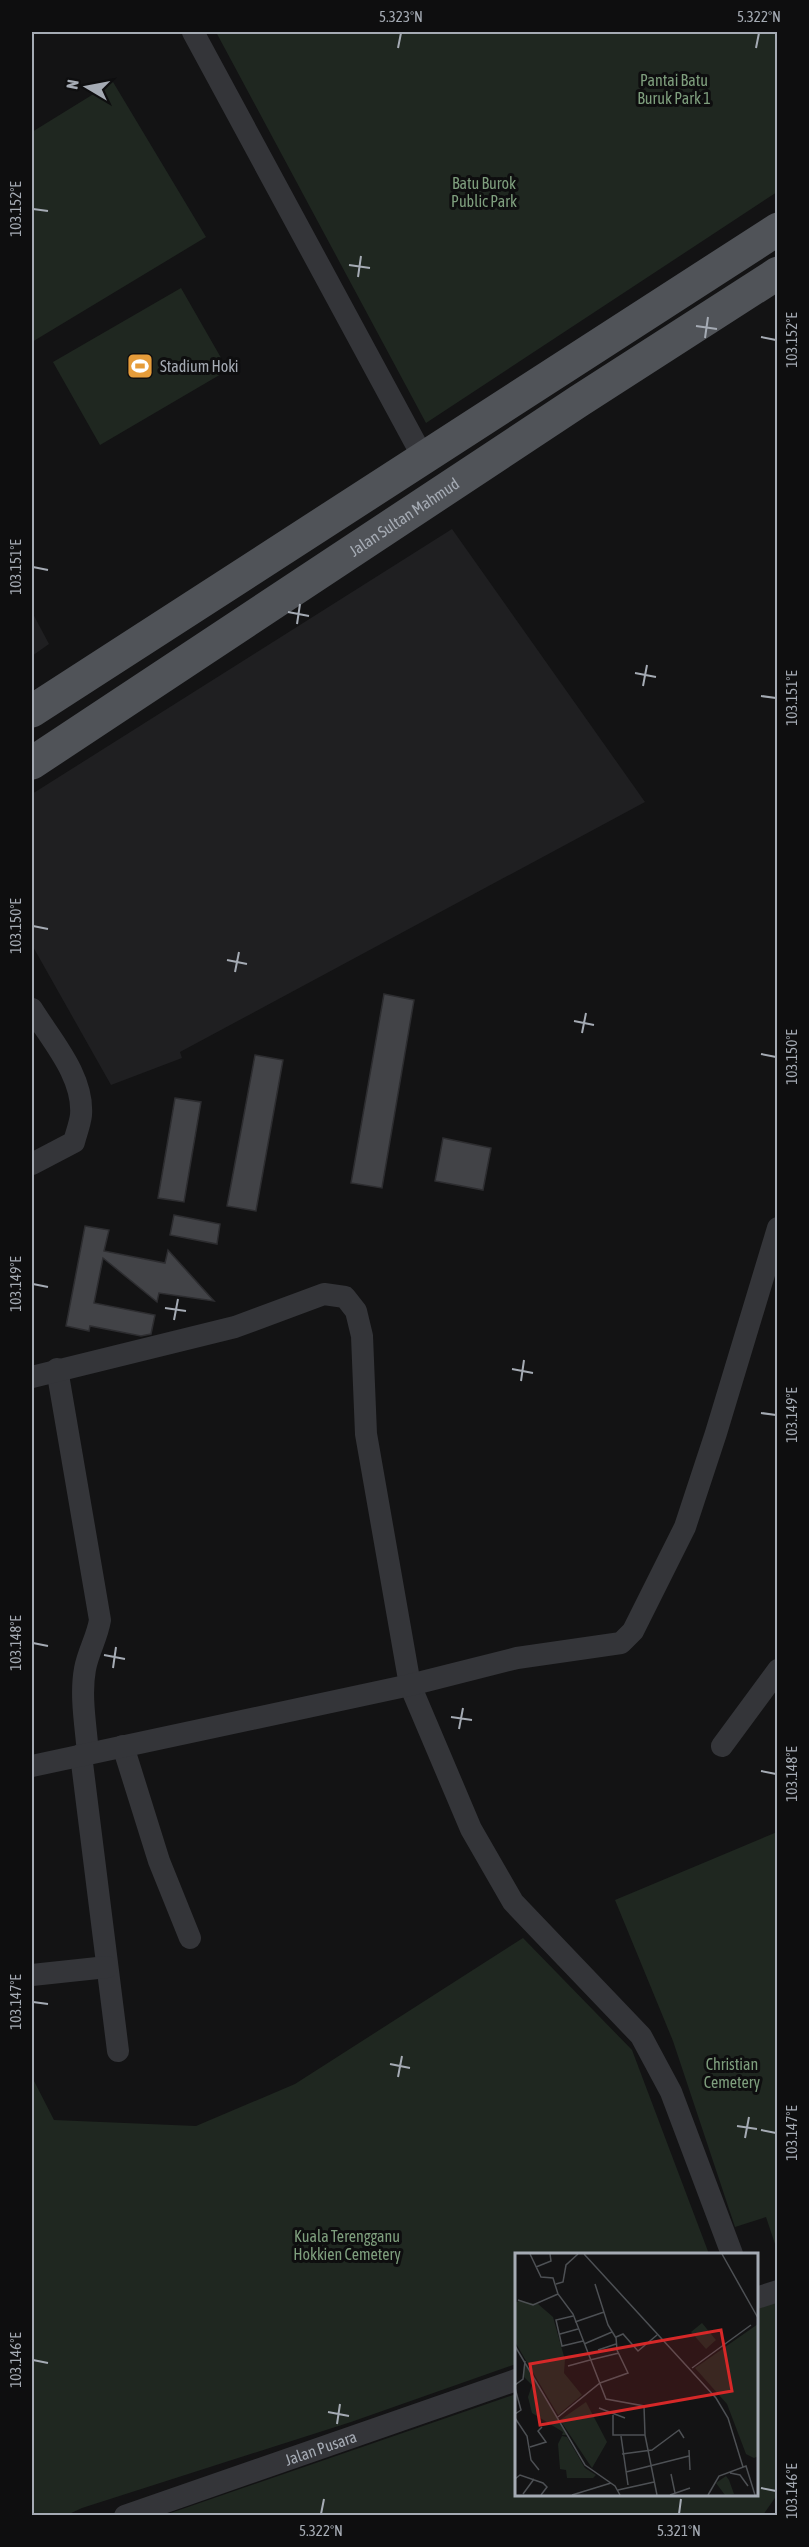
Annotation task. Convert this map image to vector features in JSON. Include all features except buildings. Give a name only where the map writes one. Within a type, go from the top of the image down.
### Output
[{"type":"main road","points":[[32,711],[777,229]]},
{"type":"main road","name":"Jalan Sultan Mahmud","points":[[32,763],[579,401],[777,273]]},
{"type":"street","points":[[193,32],[424,459]]},
{"type":"street","points":[[32,1009],[74,1077],[81,1101],[81,1116],[74,1143],[32,1164]]},
{"type":"street","points":[[32,1766],[410,1685],[517,1658],[621,1643],[633,1630],[685,1527],[716,1433],[777,1228]]},
{"type":"street","points":[[32,1377],[235,1327],[324,1294],[345,1297],[356,1311],[362,1336],[366,1434],[410,1685],[471,1829],[513,1902],[641,2036],[671,2092],[732,2253]]},
{"type":"street","points":[[57,1369],[99,1620],[97,1637],[85,1666],[83,1680],[84,1755],[118,2051]]},
{"type":"street","points":[[722,1746],[777,1670]]},
{"type":"street","points":[[123,1746],[159,1861],[190,1938]]},
{"type":"street","points":[[32,1975],[107,1967]]},
{"type":"street","points":[[758,2297],[777,2291]]},
{"type":"street","name":"Jalan Pusara","points":[[125,2516],[515,2380]]},
{"type":"shaded area","points":[[452,529],[645,802],[180,1052],[182,1058],[111,1085],[32,945],[32,794]]},
{"type":"shaded area","points":[[32,612],[49,644],[32,656]]},
{"type":"green space","name":"Batu Burok Public Park","points":[[216,32],[777,32],[777,192],[426,423]]},
{"type":"green space","points":[[113,82],[206,237],[32,342],[32,132]]},
{"type":"green space","name":"Stadium Hoki","points":[[181,288],[228,370],[100,445],[53,362]]},
{"type":"green space","name":"Christian Cemetery","points":[[777,1832],[777,2250],[766,2217],[735,2227],[673,2041],[615,1900]]},
{"type":"green space","name":"Kuala Terengganu Hokkien Cemetery","points":[[523,1938],[632,2050],[709,2253],[515,2253],[515,2364],[351,2422],[82,2508],[67,2515],[32,2515],[32,2081],[54,2120],[196,2126],[295,2084]]},
{"type":"green space","points":[[777,2300],[777,2495],[763,2515],[162,2516],[515,2394],[515,2496],[758,2496],[758,2308]]},
{"type":"place","name":"Stadium Hoki","points":[[140,366]]},
{"type":"park label","name":"Pantai Batu Buruk Park 1","points":[[674,89]]}]
